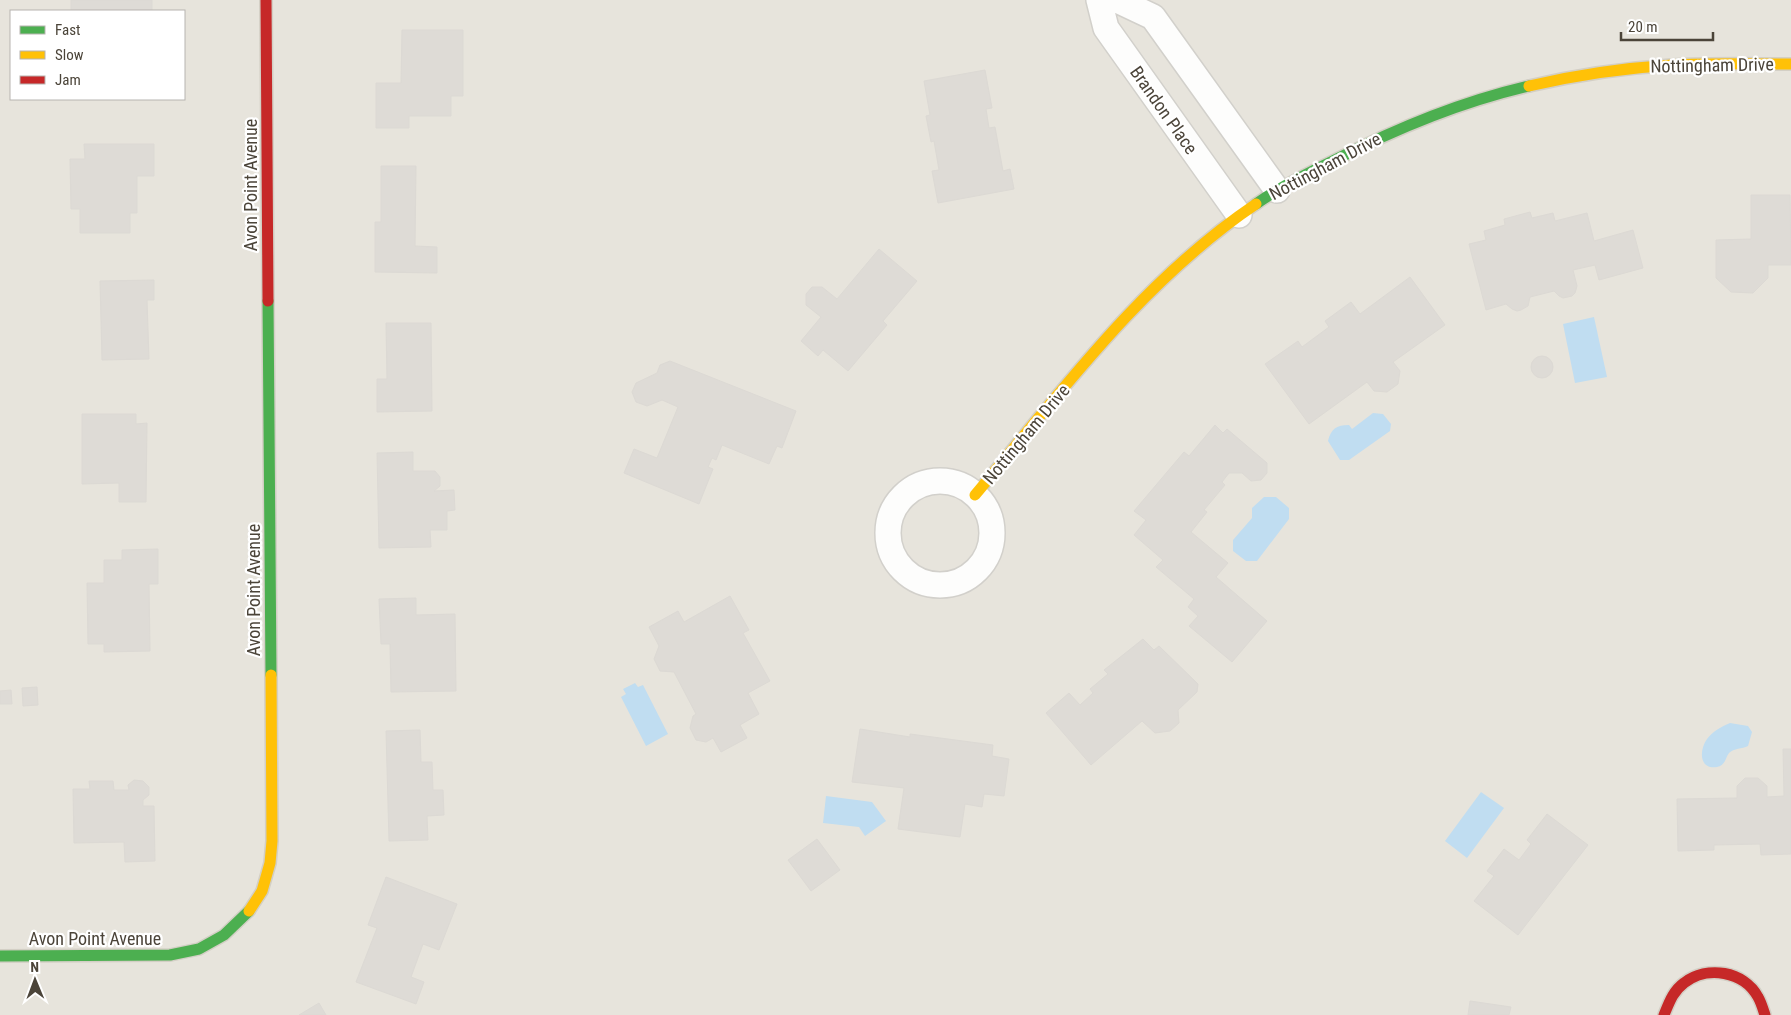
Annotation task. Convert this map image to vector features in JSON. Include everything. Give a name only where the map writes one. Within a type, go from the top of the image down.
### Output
[{"type":"street","name":"Avon Point Avenue","points":[[0,956],[170,955],[199,949],[224,935],[246,916],[262,890],[270,863],[272,831],[266,0]]},
{"type":"street","name":"Brandon Place","points":[[1099,0],[1106,28],[1239,215]]},
{"type":"street","points":[[1117,0],[1153,17],[1277,190]]},
{"type":"street","name":"Nottingham Drive","points":[[975,495],[1092,355],[1140,303],[1191,255],[1239,215],[1277,190],[1367,142],[1432,114],[1499,92],[1567,77],[1637,67],[1707,64],[1791,64]]},
{"type":"street","name":"Nottingham Drive","points":[[937,482],[957,485],[975,495],[988,512],[992,532],[988,553],[977,570],[959,582],[949,585],[928,584],[909,575],[895,559],[888,539],[890,519],[900,500],[916,487],[937,482]]},
{"type":"street","points":[[1664,1015],[1672,994],[1681,984],[1699,974],[1713,972],[1733,975],[1745,982],[1759,998],[1765,1015]]},
{"type":"shaded area","points":[[0,0],[1791,0],[1791,1015],[0,1015]]},
{"type":"water","points":[[1594,317],[1607,377],[1575,383],[1563,324]]},
{"type":"water","points":[[1373,413],[1383,414],[1391,424],[1390,431],[1349,460],[1340,460],[1328,441],[1331,433],[1337,427],[1344,425],[1349,425],[1352,429]]},
{"type":"water","points":[[1264,497],[1276,497],[1289,508],[1289,519],[1257,561],[1246,561],[1233,551],[1233,540],[1252,518],[1252,508]]},
{"type":"water","points":[[635,683],[638,687],[643,685],[668,734],[646,746],[621,697],[626,694],[623,689]]},
{"type":"water","points":[[1730,723],[1748,726],[1752,732],[1748,746],[1731,751],[1724,763],[1717,767],[1711,767],[1702,758],[1704,743],[1715,731]]},
{"type":"water","points":[[1481,792],[1504,808],[1467,858],[1445,841]]},
{"type":"water","points":[[826,796],[872,802],[886,821],[865,836],[859,827],[823,823]]},
{"type":"building","points":[[71,0],[152,0],[152,10],[71,10]]},
{"type":"building","points":[[402,30],[463,30],[463,96],[451,96],[451,116],[409,116],[409,128],[376,128],[376,83],[401,83]]},
{"type":"building","points":[[985,70],[992,108],[986,109],[989,128],[995,127],[1003,171],[1010,169],[1014,189],[938,203],[932,171],[939,170],[934,141],[931,142],[926,116],[930,115],[924,81]]},
{"type":"building","points":[[84,144],[154,144],[154,176],[137,176],[137,213],[130,213],[130,233],[80,233],[80,209],[71,209],[70,159],[85,159]]},
{"type":"building","points":[[381,166],[416,166],[415,246],[437,247],[437,273],[375,272],[375,222],[381,222]]},
{"type":"building","points":[[1751,195],[1790,195],[1791,265],[1768,265],[1768,278],[1753,293],[1731,292],[1716,278],[1716,240],[1751,239]]},
{"type":"building","points":[[1530,212],[1532,218],[1553,213],[1555,221],[1587,213],[1594,241],[1633,230],[1643,268],[1599,280],[1595,265],[1573,270],[1577,286],[1572,296],[1563,298],[1554,291],[1530,297],[1528,306],[1521,310],[1512,309],[1506,304],[1486,310],[1469,244],[1486,240],[1484,231],[1505,225],[1504,219]]},
{"type":"building","points":[[879,249],[917,281],[883,321],[887,325],[848,371],[823,350],[818,356],[801,341],[821,317],[806,305],[806,294],[812,287],[822,287],[837,299]]},
{"type":"building","points":[[1410,277],[1445,325],[1393,362],[1400,371],[1398,384],[1387,392],[1374,391],[1367,382],[1309,424],[1265,364],[1298,341],[1302,347],[1329,327],[1325,321],[1351,302],[1360,314]]},
{"type":"building","points":[[154,280],[154,300],[147,300],[149,359],[102,360],[100,281]]},
{"type":"building","points":[[386,323],[431,323],[432,411],[377,412],[377,379],[387,379]]},
{"type":"building","points":[[1542,356],[1550,359],[1553,367],[1550,375],[1542,378],[1534,375],[1531,367],[1534,359]]},
{"type":"building","points":[[670,361],[796,411],[782,448],[777,446],[769,464],[722,445],[716,460],[712,458],[708,467],[713,469],[699,504],[624,473],[634,449],[657,458],[678,407],[662,400],[647,406],[636,402],[632,392],[636,383],[657,373],[660,365]]},
{"type":"building","points":[[82,414],[136,414],[136,424],[147,423],[146,502],[119,502],[119,483],[82,484]]},
{"type":"building","points":[[1215,425],[1223,433],[1227,429],[1267,463],[1267,473],[1261,480],[1251,481],[1242,473],[1229,473],[1222,482],[1225,485],[1204,510],[1207,512],[1191,532],[1228,563],[1216,577],[1267,621],[1232,662],[1189,626],[1198,616],[1188,607],[1194,599],[1156,567],[1163,560],[1134,535],[1146,520],[1134,511],[1184,452],[1189,456]]},
{"type":"building","points":[[413,452],[413,471],[435,471],[440,477],[440,486],[434,491],[454,490],[455,510],[447,511],[447,530],[430,530],[431,547],[379,548],[377,453]]},
{"type":"building","points":[[158,549],[158,584],[149,584],[150,651],[104,652],[104,644],[88,644],[87,583],[104,583],[104,560],[122,560],[122,550]]},
{"type":"building","points":[[730,596],[749,630],[743,633],[770,681],[748,693],[759,714],[740,725],[747,738],[721,752],[713,738],[706,742],[696,740],[690,728],[693,716],[696,714],[674,672],[660,671],[654,659],[659,646],[649,627],[678,611],[684,622]]},
{"type":"building","points":[[416,598],[416,615],[455,614],[456,691],[391,692],[390,644],[381,644],[379,599]]},
{"type":"building","points":[[1143,639],[1154,650],[1159,646],[1198,684],[1197,692],[1178,710],[1179,723],[1170,731],[1155,733],[1142,721],[1091,765],[1046,713],[1069,693],[1080,705],[1093,693],[1090,689],[1108,674],[1104,670]]},
{"type":"building","points":[[37,687],[38,705],[23,706],[22,688]]},
{"type":"building","points":[[11,690],[12,704],[0,704],[0,691]]},
{"type":"building","points":[[860,729],[910,737],[910,734],[993,745],[992,756],[1009,759],[1004,796],[984,794],[982,807],[965,804],[960,837],[898,829],[904,788],[852,782]]},
{"type":"building","points":[[420,730],[421,762],[432,762],[433,790],[443,790],[444,815],[427,816],[428,840],[389,841],[386,731]]},
{"type":"building","points":[[1783,749],[1791,749],[1791,854],[1761,855],[1760,844],[1714,845],[1714,850],[1678,851],[1677,799],[1737,798],[1737,786],[1745,778],[1758,778],[1767,786],[1767,797],[1784,796]]},
{"type":"building","points":[[134,780],[143,781],[149,787],[149,795],[143,800],[143,806],[154,806],[155,861],[125,862],[124,842],[74,843],[73,789],[90,789],[89,781],[113,781],[114,790],[129,790],[128,785]]},
{"type":"building","points":[[1547,814],[1588,845],[1518,935],[1474,901],[1494,876],[1487,871],[1504,849],[1519,860],[1531,844],[1527,840]]},
{"type":"building","points":[[817,839],[840,870],[811,891],[788,860]]},
{"type":"building","points":[[386,877],[457,904],[439,950],[423,944],[411,977],[424,982],[416,1004],[356,982],[377,928],[368,925]]},
{"type":"building","points":[[1470,1001],[1511,1007],[1509,1015],[1468,1015]]},
{"type":"building","points":[[319,1003],[326,1015],[299,1015]]},
{"type":"traffic: fast","points":[[1256,204],[1303,176],[1404,127],[1453,108],[1529,86]]},
{"type":"traffic: fast","points":[[268,301],[271,675]]},
{"type":"traffic: fast","points":[[0,956],[170,955],[199,949],[224,935],[249,911]]},
{"type":"traffic: slow","points":[[1529,86],[1582,75],[1654,66],[1791,64]]},
{"type":"traffic: slow","points":[[975,495],[1105,339],[1140,302],[1215,234],[1256,204]]},
{"type":"traffic: slow","points":[[249,911],[262,891],[270,863],[272,841],[271,675]]},
{"type":"traffic: jam","points":[[266,0],[268,301]]},
{"type":"traffic: jam","points":[[1664,1015],[1672,997],[1680,986],[1693,977],[1714,973],[1734,976],[1744,981],[1758,997],[1765,1015]]}]
